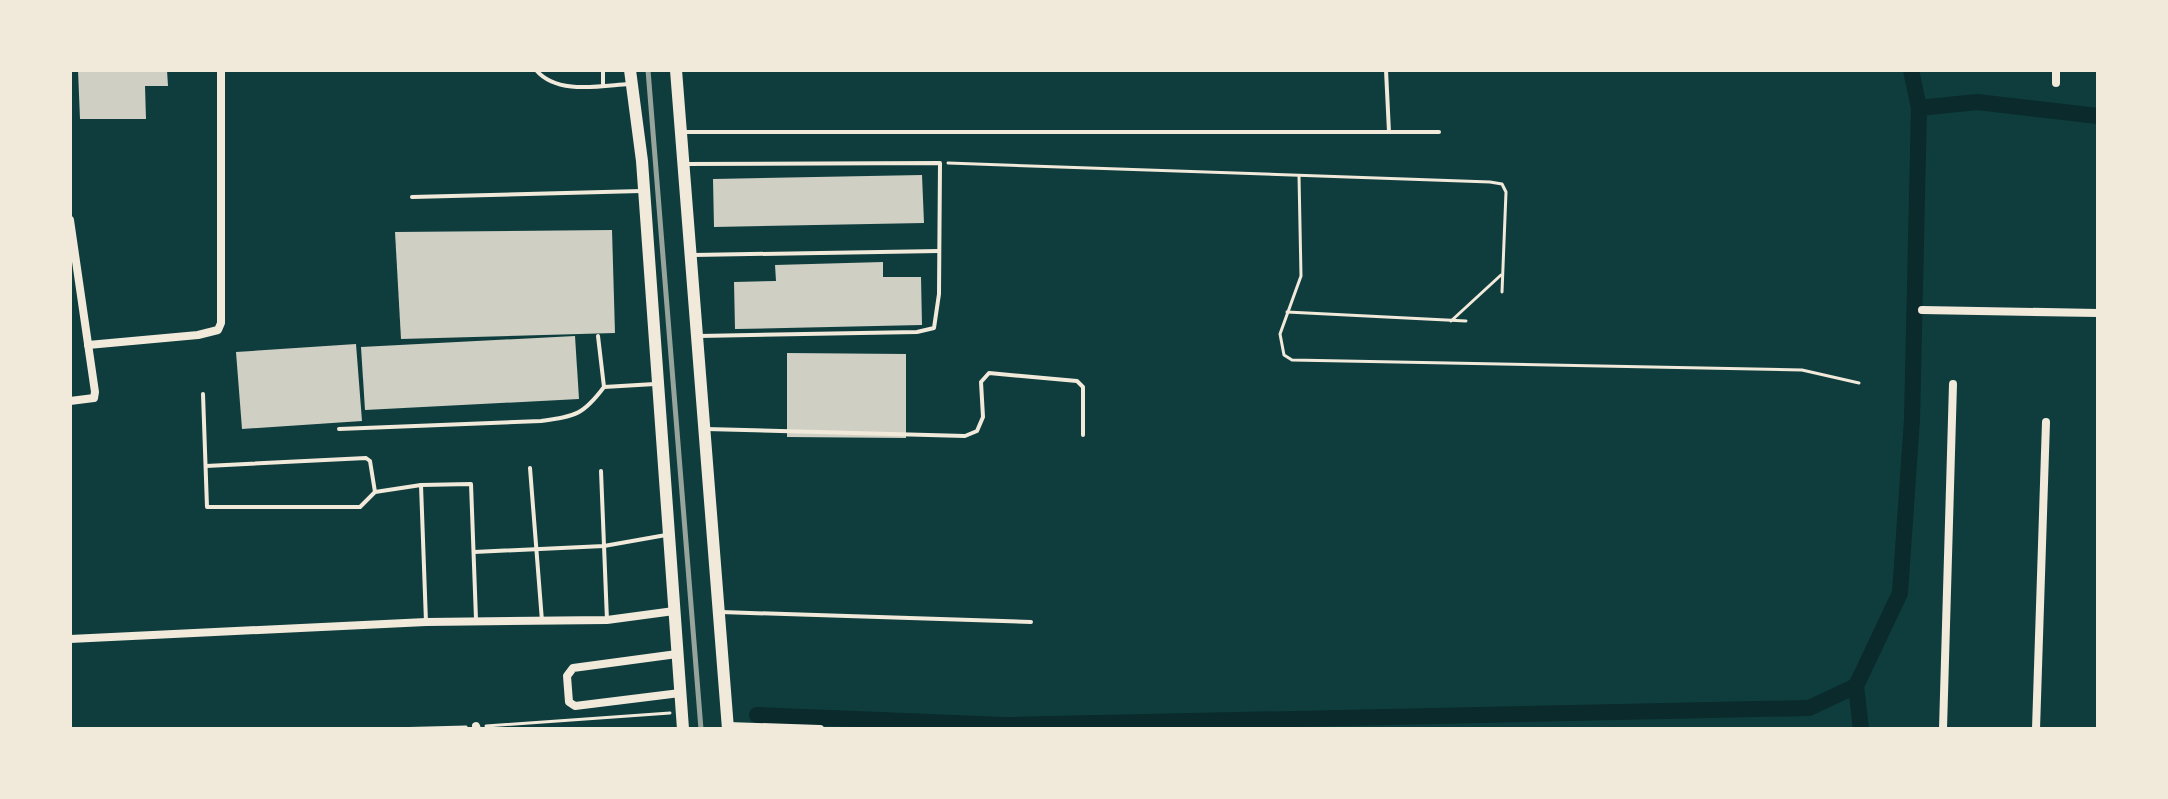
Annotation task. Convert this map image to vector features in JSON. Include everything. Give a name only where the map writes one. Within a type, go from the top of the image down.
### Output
[{"type":"main road","points":[[630,70],[644,191],[683,729]]},
{"type":"main road","points":[[676,70],[728,728]]},
{"type":"street","points":[[88,345],[198,335],[218,330],[221,323],[221,70]]},
{"type":"street","points":[[2056,70],[2056,83]]},
{"type":"street","points":[[70,220],[94,398],[70,401]]},
{"type":"street","points":[[1922,310],[2098,313]]},
{"type":"street","points":[[1943,729],[1953,384]]},
{"type":"street","points":[[2036,729],[2046,422]]},
{"type":"street","points":[[70,639],[426,622],[607,620],[674,611]]},
{"type":"street","points":[[677,654],[573,668],[567,676],[569,702],[575,706],[680,693]]},
{"type":"street","points":[[728,728],[820,729]]},
{"type":"lane","points":[[536,70],[549,82],[562,86],[631,84]]},
{"type":"lane","points":[[603,70],[603,86]]},
{"type":"lane","points":[[1386,70],[1389,132]]},
{"type":"lane","points":[[681,132],[1439,132]]},
{"type":"lane","points":[[683,164],[940,163],[939,294],[934,328],[917,332],[697,336]]},
{"type":"lane","points":[[412,197],[644,191]]},
{"type":"lane","points":[[690,255],[939,251]]},
{"type":"lane","points":[[339,429],[541,421],[575,416],[589,408],[604,387],[598,336]]},
{"type":"lane","points":[[704,429],[965,436],[977,431],[983,417],[981,382],[989,373],[1077,381],[1083,387],[1083,435]]},
{"type":"lane","points":[[604,387],[658,384]]},
{"type":"lane","points":[[203,394],[207,507],[360,507],[375,492],[421,485],[471,484],[476,621]]},
{"type":"lane","points":[[206,466],[366,458],[370,461],[375,492]]},
{"type":"lane","points":[[530,468],[542,621]]},
{"type":"lane","points":[[601,471],[607,620]]},
{"type":"lane","points":[[421,485],[426,622]]},
{"type":"lane","points":[[474,552],[604,546],[669,535]]},
{"type":"lane","points":[[719,612],[1031,622]]},
{"type":"path","points":[[940,163],[1502,184],[1506,192],[1502,292]]},
{"type":"path","points":[[1299,176],[1301,276],[1280,334],[1284,355],[1292,360],[1802,370],[1859,383]]},
{"type":"path","points":[[1451,321],[1503,273]]},
{"type":"path","points":[[1287,312],[1466,321]]},
{"type":"path","points":[[390,729],[476,728],[682,712]]},
{"type":"building","points":[[78,70],[167,70],[168,86],[145,86],[146,119],[80,119]]},
{"type":"building","points":[[922,175],[924,223],[714,227],[713,179]]},
{"type":"building","points":[[612,230],[615,333],[401,339],[395,232]]},
{"type":"building","points":[[883,262],[883,277],[921,277],[922,325],[735,329],[734,282],[776,281],[775,265]]},
{"type":"building","points":[[575,336],[579,399],[365,410],[361,347]]},
{"type":"building","points":[[356,344],[362,421],[242,429],[236,352]]},
{"type":"building","points":[[787,353],[906,354],[906,438],[787,437]]},
{"type":"waterway","points":[[1861,729],[1856,686],[1900,593],[1912,419],[1919,108],[1911,70]]},
{"type":"waterway","points":[[1919,108],[1977,102],[2098,116]]},
{"type":"waterway","points":[[757,715],[1004,725],[1809,708],[1856,686]]},
{"type":"railway","points":[[648,70],[701,729]]}]
